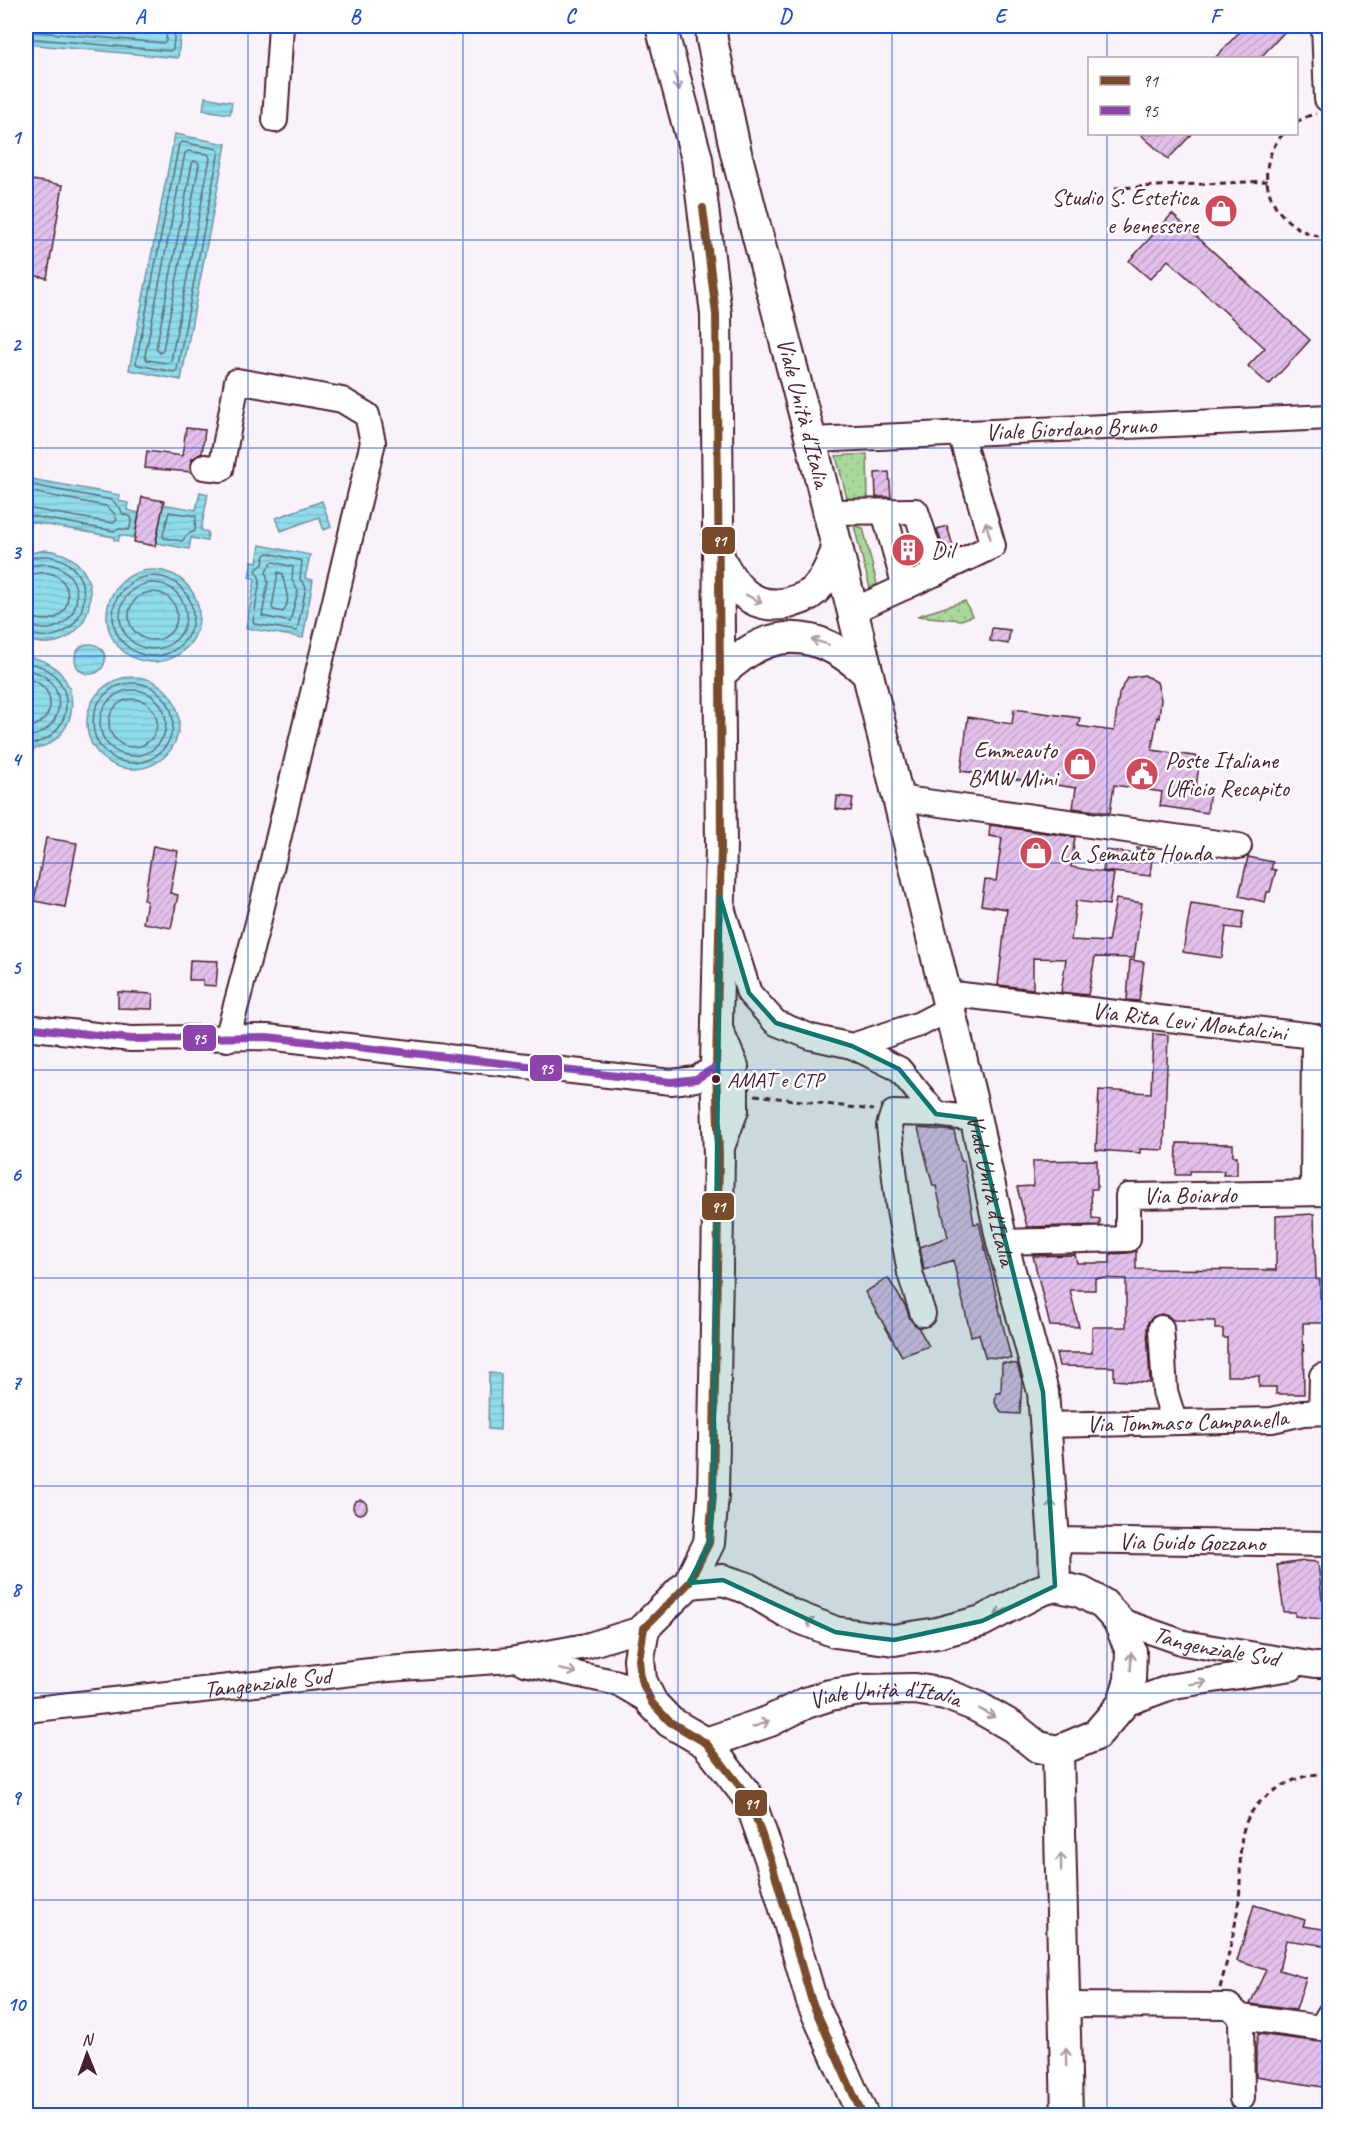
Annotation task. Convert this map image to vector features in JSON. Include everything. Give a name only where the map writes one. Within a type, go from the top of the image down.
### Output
[{"type":"main road","points":[[661,26],[697,159],[716,314],[720,673],[720,897],[716,1066],[719,1156],[713,1494],[709,1544],[689,1583],[644,1628],[639,1659],[641,1680],[652,1703],[670,1722],[706,1743],[749,1797],[772,1864],[812,2002],[863,2115]]},
{"type":"main road","name":"Viale Unità d'Italia","points":[[711,26],[736,153],[811,440],[947,1001],[1002,1242],[1043,1392],[1064,1540],[1055,1586]]},
{"type":"main road","points":[[718,555],[726,574],[741,591],[764,604],[783,604],[802,599],[814,591],[826,574],[837,550]]},
{"type":"main road","points":[[720,673],[746,652],[782,637],[808,639],[836,648],[868,674]]},
{"type":"main road","points":[[689,1583],[723,1580],[747,1588],[790,1614],[835,1632],[894,1640],[937,1633],[982,1621],[1055,1586],[1081,1592],[1103,1604],[1118,1620],[1131,1651],[1130,1680],[1122,1705],[1096,1735],[1058,1751],[1067,2115]]},
{"type":"main road","name":"Viale Unità d'Italia","points":[[706,1743],[770,1721],[806,1703],[830,1695],[862,1690],[915,1689],[945,1694],[976,1706],[1013,1727],[1038,1747],[1058,1751]]},
{"type":"street","points":[[275,120],[281,26]]},
{"type":"street","points":[[1322,107],[1324,26]]},
{"type":"street","points":[[204,467],[221,469],[237,381],[342,399],[367,415],[373,442],[258,923],[227,1039]]},
{"type":"street","name":"Viale Giordano Bruno","points":[[811,440],[1329,417]]},
{"type":"street","points":[[852,611],[993,546],[960,433]]},
{"type":"street","points":[[828,512],[916,511],[936,573]]},
{"type":"street","points":[[885,512],[905,587]]},
{"type":"street","points":[[898,798],[1239,846]]},
{"type":"street","points":[[720,897],[749,993],[776,1023],[811,1036],[852,1046],[899,1069],[936,1114]]},
{"type":"street","points":[[852,1046],[920,1024],[947,1001]]},
{"type":"street","name":"Via Rita Levi Montalcini","points":[[947,1001],[1314,1036],[1321,1192]]},
{"type":"street","points":[[717,1022],[736,1066],[736,1110],[719,1156]]},
{"type":"street","points":[[26,1027],[131,1040],[267,1037],[671,1082],[696,1079],[716,1066]]},
{"type":"street","points":[[923,1314],[910,1273],[898,1204],[890,1126],[893,1113],[936,1114],[975,1119]]},
{"type":"street","name":"Via Boiardo","points":[[1002,1242],[1128,1239],[1128,1196],[1321,1192]]},
{"type":"street","points":[[1161,1328],[1165,1390],[1174,1421]]},
{"type":"street","points":[[1322,1376],[1325,1412]]},
{"type":"street","name":"Via Tommaso Campanella","points":[[1046,1425],[1272,1420],[1303,1413],[1325,1412]]},
{"type":"street","points":[[1064,1540],[1098,1555],[1265,1557]]},
{"type":"street","name":"Via Guido Gozzano","points":[[1064,1540],[1329,1544]]},
{"type":"street","name":"Tangenziale Sud","points":[[1118,1620],[1184,1643],[1322,1665]]},
{"type":"street","name":"Tangenziale Sud","points":[[26,1710],[388,1669],[510,1660],[586,1646],[644,1628]]},
{"type":"street","name":"Tangenziale Sud","points":[[510,1660],[618,1683],[652,1703]]},
{"type":"street","name":"Tangenziale Sud","points":[[1122,1705],[1174,1686],[1322,1665]]},
{"type":"street","points":[[1064,2006],[1229,2006],[1241,2017],[1321,2028],[1329,2013]]},
{"type":"street","points":[[1241,2017],[1242,2098]]},
{"type":"path","points":[[1298,121],[1322,107]]},
{"type":"path","points":[[1282,135],[1276,142],[1268,161],[1267,181],[1271,200],[1282,217],[1297,230],[1316,237],[1329,238]]},
{"type":"path","points":[[1115,188],[1267,181]]},
{"type":"path","points":[[736,1093],[893,1113]]},
{"type":"path","points":[[1216,2007],[1238,1905],[1240,1884],[1238,1863],[1248,1815],[1257,1803],[1294,1779],[1317,1773],[1329,1775]]},
{"type":"highlighted area","points":[[720,897],[749,993],[776,1023],[852,1046],[899,1069],[936,1114],[975,1119],[1043,1392],[1055,1586],[982,1621],[894,1640],[869,1637],[835,1632],[723,1580],[689,1583],[709,1543],[713,1494]]},
{"type":"green space","points":[[867,454],[868,500],[848,502],[836,456]]},
{"type":"green space","points":[[854,526],[863,528],[877,584],[871,592]]},
{"type":"green space","points":[[965,601],[972,616],[961,620],[917,616]]},
{"type":"water","points":[[26,26],[181,26],[178,58],[26,44]]},
{"type":"water","points":[[205,97],[232,102],[230,114],[203,110]]},
{"type":"water","points":[[175,134],[226,144],[181,380],[129,370]]},
{"type":"water","points":[[26,478],[120,495],[119,501],[128,503],[127,510],[139,513],[135,538],[120,535],[118,541],[114,540],[114,537],[26,521]]},
{"type":"water","points":[[200,492],[208,494],[201,530],[208,532],[207,541],[191,538],[189,549],[156,543],[163,504],[196,510]]},
{"type":"water","points":[[322,501],[331,527],[324,530],[319,517],[281,531],[276,518]]},
{"type":"water","points":[[260,545],[310,555],[305,578],[313,580],[303,638],[246,628],[255,579],[249,577],[252,561],[257,562]]},
{"type":"water","points":[[45,550],[68,557],[83,571],[90,588],[89,607],[81,624],[68,637],[49,643],[26,639],[26,554]]},
{"type":"water","points":[[144,570],[162,570],[179,577],[192,590],[199,607],[199,625],[192,642],[179,655],[162,662],[144,662],[127,655],[114,642],[107,625],[107,607],[114,590],[127,577]]},
{"type":"water","points":[[90,644],[101,648],[105,659],[101,670],[90,674],[79,670],[75,659],[79,648]]},
{"type":"water","points":[[26,657],[46,662],[60,673],[69,688],[72,704],[69,720],[60,734],[46,745],[26,750]]},
{"type":"water","points":[[133,677],[151,680],[166,690],[176,705],[179,723],[176,741],[166,756],[151,766],[133,769],[115,766],[100,756],[90,741],[87,723],[90,705],[100,690],[115,680]]},
{"type":"water","points":[[489,1373],[501,1374],[500,1430],[488,1429]]},
{"type":"building","points":[[1245,26],[1290,26],[1261,57],[1216,57]]},
{"type":"building","points":[[1141,135],[1191,135],[1168,159]]},
{"type":"building","points":[[26,179],[63,185],[47,278],[26,274]]},
{"type":"building","points":[[1172,214],[1310,340],[1269,385],[1248,366],[1265,348],[1168,260],[1150,279],[1129,261]]},
{"type":"building","points":[[186,428],[205,430],[202,453],[192,459],[191,472],[145,468],[147,451],[182,456]]},
{"type":"building","points":[[889,472],[891,497],[876,497],[875,473]]},
{"type":"building","points":[[142,497],[164,501],[155,546],[134,542]]},
{"type":"building","points":[[947,526],[954,549],[945,553],[937,529]]},
{"type":"building","points":[[992,628],[1010,630],[1008,644],[990,641]]},
{"type":"building","name":"Emmeauto BMW Mini","points":[[1144,675],[1157,682],[1161,699],[1152,750],[1200,757],[1196,788],[1210,790],[1207,813],[1160,806],[1162,792],[1114,785],[1110,813],[1073,808],[1076,788],[961,771],[968,717],[1012,724],[1014,709],[1080,718],[1078,726],[1114,731],[1119,694],[1128,678]]},
{"type":"building","points":[[837,796],[853,798],[851,811],[836,809]]},
{"type":"building","points":[[990,825],[1075,837],[1071,867],[1114,874],[1109,905],[1076,901],[1071,940],[1108,942],[1116,899],[1142,903],[1134,958],[1095,957],[1088,995],[1061,992],[1066,959],[1033,958],[1033,989],[998,985],[1007,909],[981,905],[985,880],[996,881],[1002,838],[989,836]]},
{"type":"building","points":[[46,838],[77,843],[65,907],[34,901]]},
{"type":"building","points":[[153,846],[178,851],[170,893],[178,895],[171,928],[143,923],[147,901],[144,900]]},
{"type":"building","points":[[1137,848],[1153,850],[1150,876],[1103,871],[1106,850],[1136,854]]},
{"type":"building","points":[[1248,857],[1273,862],[1271,869],[1276,870],[1265,902],[1239,896]]},
{"type":"building","points":[[1191,903],[1244,911],[1241,929],[1226,927],[1222,958],[1183,952]]},
{"type":"building","points":[[190,960],[218,961],[216,986],[203,985],[203,980],[189,980]]},
{"type":"building","points":[[1130,960],[1144,962],[1139,1001],[1127,1000]]},
{"type":"building","points":[[118,992],[153,994],[152,1009],[118,1008]]},
{"type":"building","points":[[1153,1034],[1168,1035],[1164,1150],[1140,1149],[1140,1153],[1096,1150],[1099,1090],[1151,1093]]},
{"type":"building","points":[[918,1128],[954,1131],[961,1161],[964,1161],[974,1224],[979,1223],[1011,1359],[985,1357],[979,1334],[971,1336],[953,1260],[924,1270],[920,1247],[948,1237],[936,1186],[933,1186]]},
{"type":"building","points":[[1177,1143],[1233,1144],[1233,1156],[1237,1156],[1237,1175],[1223,1175],[1224,1171],[1190,1171],[1190,1175],[1176,1175]]},
{"type":"building","points":[[1097,1160],[1097,1189],[1091,1189],[1092,1218],[1100,1219],[1100,1225],[1027,1227],[1017,1187],[1033,1186],[1033,1161]]},
{"type":"building","points":[[1314,1214],[1316,1279],[1320,1280],[1320,1298],[1325,1298],[1325,1323],[1303,1323],[1304,1394],[1276,1394],[1276,1387],[1259,1387],[1259,1376],[1227,1376],[1227,1338],[1223,1338],[1223,1329],[1215,1329],[1215,1321],[1173,1320],[1161,1314],[1148,1322],[1147,1328],[1150,1383],[1114,1380],[1114,1367],[1059,1366],[1056,1353],[1092,1353],[1092,1327],[1126,1327],[1126,1279],[1095,1278],[1095,1290],[1070,1290],[1079,1327],[1050,1326],[1033,1256],[1075,1255],[1077,1263],[1110,1263],[1110,1254],[1136,1251],[1136,1269],[1276,1270],[1276,1216]]},
{"type":"building","points":[[888,1278],[906,1307],[910,1319],[918,1327],[929,1346],[902,1356],[865,1292]]},
{"type":"building","points":[[1002,1363],[1017,1364],[1022,1381],[1020,1414],[1002,1413],[995,1403],[996,1393],[1001,1393]]},
{"type":"building","points":[[357,1500],[363,1500],[367,1507],[363,1514],[357,1514],[353,1510],[353,1504]]},
{"type":"building","points":[[1304,1561],[1318,1562],[1322,1599],[1329,1600],[1329,1620],[1295,1616],[1295,1612],[1284,1612],[1277,1565]]},
{"type":"building","points":[[1254,1905],[1305,1920],[1303,1926],[1329,1930],[1329,1946],[1286,1940],[1279,1970],[1306,1978],[1296,2010],[1250,2004],[1266,1970],[1237,1961]]},
{"type":"building","points":[[1258,2034],[1329,2043],[1329,2088],[1256,2076]]},
{"type":"transit line","name":"91","points":[[703,208],[716,314],[720,673],[721,845],[716,1067],[719,1157],[713,1494],[709,1543],[689,1583],[644,1628],[639,1659],[641,1680],[652,1703],[670,1722],[706,1743],[749,1798],[772,1864],[812,2002],[863,2116]]},
{"type":"transit line","name":"95","points":[[26,1027],[131,1039],[267,1037],[671,1082],[696,1079],[716,1067]]},
{"type":"place","name":"Studio S. Estetica e benessere","points":[[1221,211]]},
{"type":"place","name":"Dil","points":[[908,550]]},
{"type":"place","name":"Emmeauto BMW Mini","points":[[1080,764]]},
{"type":"place","name":"Poste Italiane Ufficio Recapito","points":[[1142,774]]},
{"type":"place","name":"La Semauto Honda","points":[[1036,853]]},
{"type":"place","name":"AMAT e CTP","points":[[716,1079]]}]
